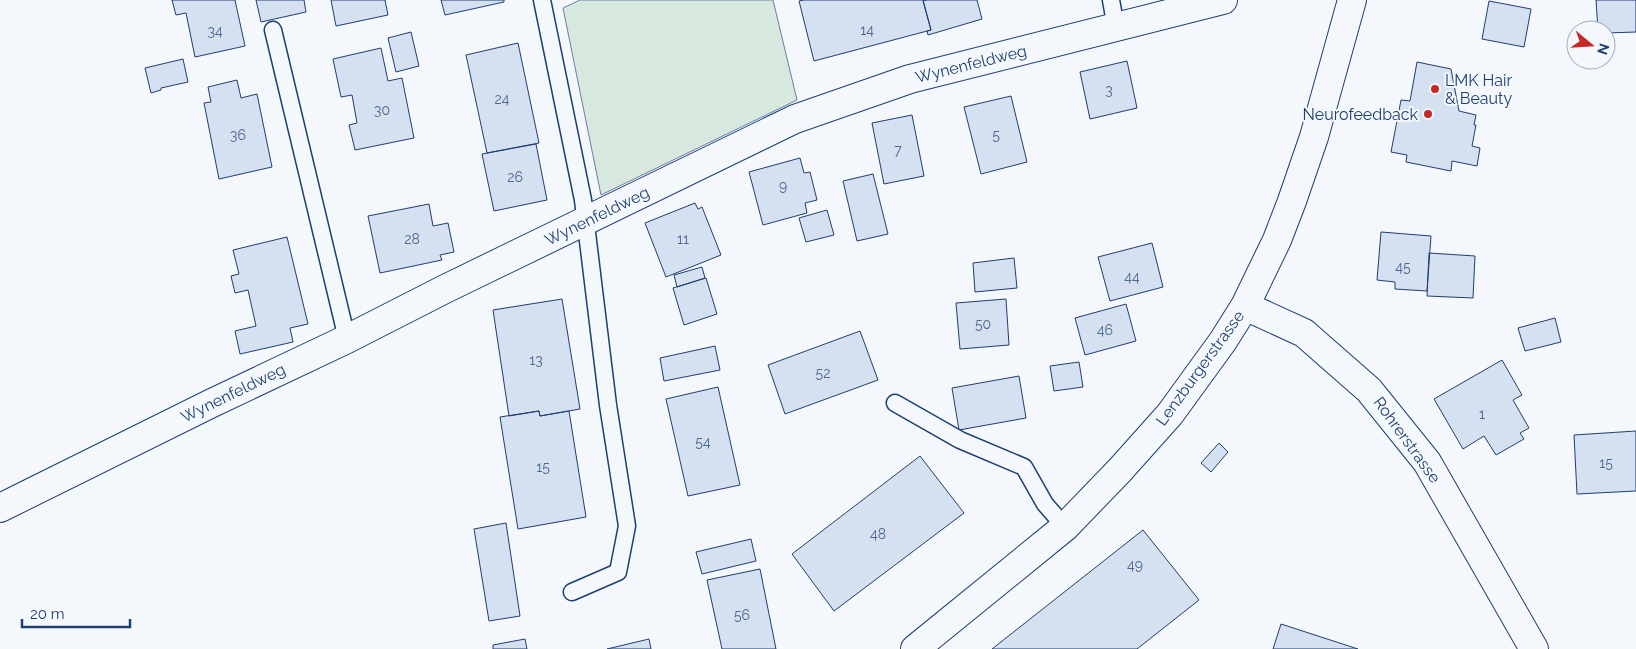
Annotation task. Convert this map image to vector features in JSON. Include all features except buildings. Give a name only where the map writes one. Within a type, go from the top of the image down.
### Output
[{"type":"street","name":"Wynenfeldweg","points":[[0,508],[796,119],[910,79],[1223,0]]},
{"type":"street","name":"Lenzburgerstrasse","points":[[915,649],[1064,527],[1120,470],[1170,414],[1223,341],[1245,306],[1277,240],[1299,183],[1322,111],[1348,1]]},
{"type":"street","name":"Rohrerstrasse","points":[[1245,306],[1304,334],[1369,390],[1427,462],[1534,649]]},
{"type":"lane","points":[[542,0],[583,200],[608,405],[627,526],[618,572],[572,592]]},
{"type":"lane","points":[[1111,0],[1116,28]]},
{"type":"lane","points":[[273,30],[347,339]]},
{"type":"lane","points":[[895,403],[960,440],[1024,468],[1045,504],[1064,527]]},
{"type":"shaded area","points":[[580,0],[773,0],[797,100],[601,195],[563,8]]},
{"type":"place","name":"LMK Hair & Beauty","points":[[1435,89]]},
{"type":"place","name":"Neurofeedback","points":[[1428,114]]}]
